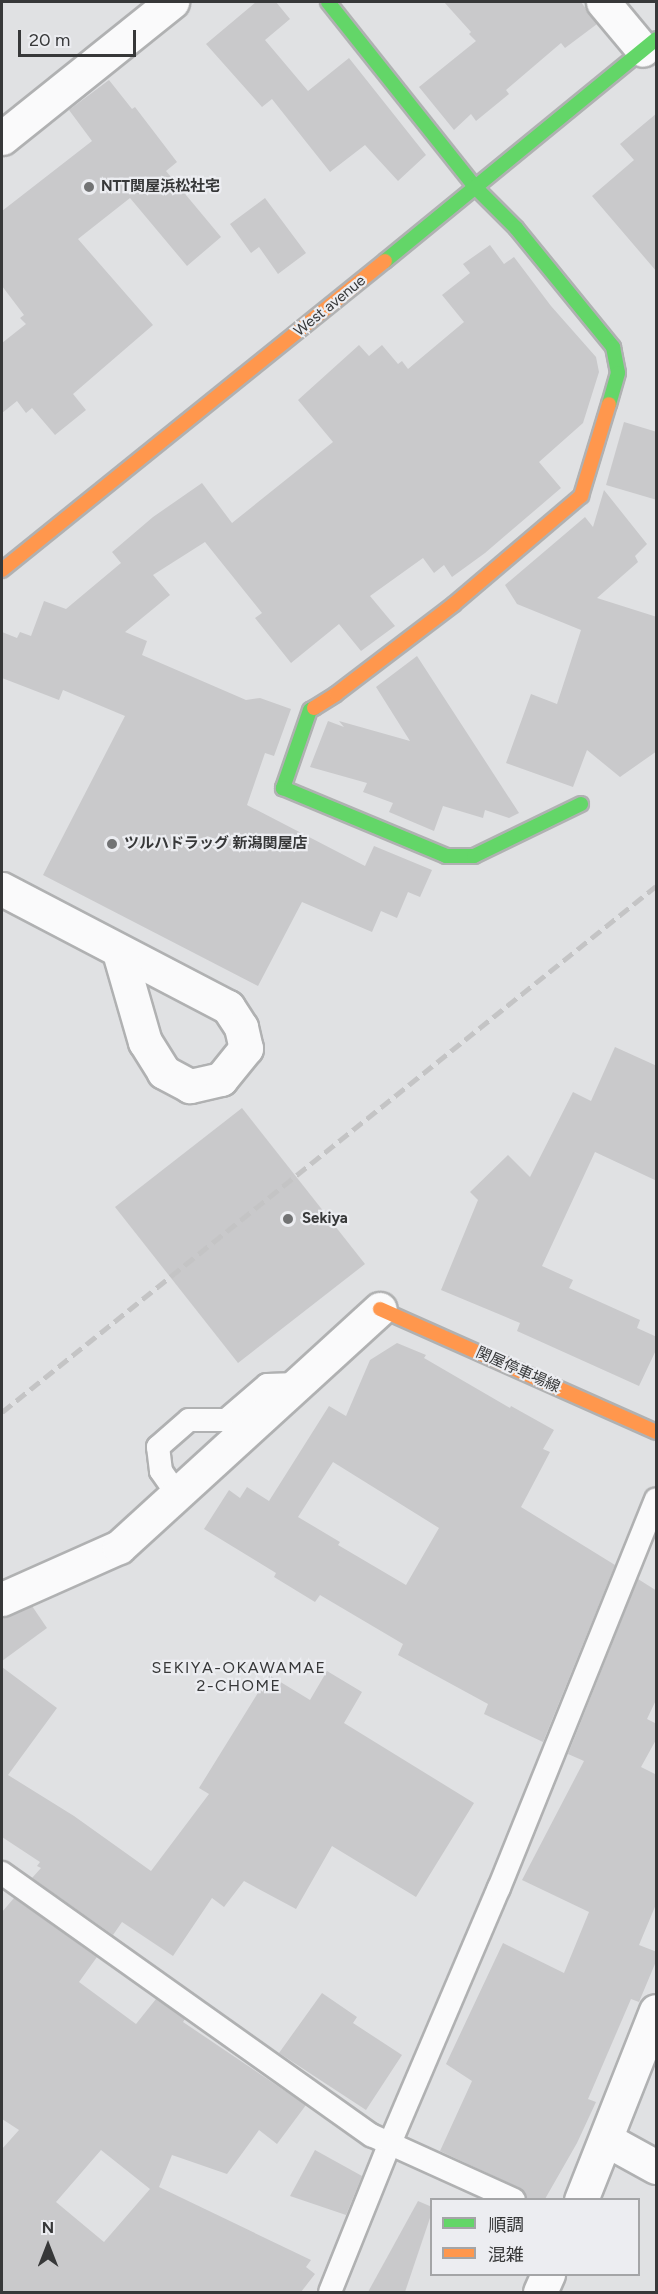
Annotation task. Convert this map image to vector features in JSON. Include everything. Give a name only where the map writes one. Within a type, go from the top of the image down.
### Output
[{"type":"main road","points":[[328,2],[476,188],[516,228],[613,347],[618,373],[581,496],[454,604],[336,694],[310,710],[283,788],[446,856],[474,856],[581,804]]},
{"type":"main road","name":"West avenue","points":[[2,570],[476,188],[650,44]]},
{"type":"main road","name":"関屋停車場線","points":[[380,1309],[657,1432]]},
{"type":"street","points":[[2,138],[172,2]]},
{"type":"street","points":[[603,2],[650,44]]},
{"type":"street","points":[[2,889],[119,952]]},
{"type":"street","points":[[2,1599],[119,1547],[380,1309]]},
{"type":"street","points":[[581,2198],[607,2140],[657,2011]]},
{"type":"street","points":[[607,2140],[657,2167]]},
{"type":"street","points":[[540,2292],[547,2276]]},
{"type":"lane","points":[[177,1494],[161,1471],[158,1447],[189,1420],[226,1420],[267,1385],[297,1384]]},
{"type":"lane","points":[[330,2292],[390,2143],[499,1888],[657,1500]]},
{"type":"lane","points":[[2,1873],[361,2128],[512,2198]]},
{"type":"building","points":[[256,2],[276,2],[290,19],[265,40],[308,91],[349,58],[426,155],[398,181],[365,145],[330,172],[272,99],[262,107],[206,44]]},
{"type":"building","points":[[444,2],[581,2],[597,24],[565,48],[561,43],[506,90],[509,94],[476,121],[471,114],[454,130],[419,87],[476,41],[469,34],[471,32]]},
{"type":"building","points":[[109,80],[132,109],[135,107],[177,162],[166,171],[221,237],[187,266],[130,198],[78,239],[153,325],[73,394],[86,410],[55,435],[32,408],[26,413],[17,401],[2,413],[2,343],[26,324],[20,318],[24,315],[2,286],[2,211],[92,141],[69,110]]},
{"type":"building","points":[[657,113],[657,272],[592,196],[634,160],[620,144]]},
{"type":"building","points":[[265,198],[306,253],[278,274],[259,247],[251,253],[230,224]]},
{"type":"building","points":[[490,245],[504,264],[514,257],[551,306],[596,357],[599,372],[583,423],[539,462],[561,488],[485,553],[452,577],[444,565],[434,573],[423,558],[370,596],[395,626],[361,651],[339,624],[291,663],[255,618],[262,613],[205,542],[153,575],[170,595],[125,632],[147,641],[142,655],[246,700],[260,698],[291,709],[274,756],[265,753],[247,805],[365,866],[374,846],[432,870],[420,897],[408,892],[397,918],[381,911],[372,932],[302,902],[258,986],[43,875],[125,716],[63,690],[59,700],[2,678],[2,632],[17,638],[20,632],[31,636],[44,601],[66,609],[121,563],[112,552],[153,517],[202,483],[232,523],[333,442],[298,400],[359,345],[369,356],[382,345],[398,364],[402,361],[408,369],[464,322],[442,295],[470,273],[463,264]]},
{"type":"building","points":[[624,422],[657,432],[657,500],[606,485]]},
{"type":"building","points":[[604,490],[647,544],[635,556],[638,562],[597,598],[657,617],[657,751],[620,777],[587,750],[573,787],[506,763],[531,694],[557,704],[581,630],[517,604],[505,585],[585,517],[593,527]]},
{"type":"building","points":[[417,656],[519,813],[509,818],[485,810],[483,818],[443,806],[434,831],[389,812],[393,803],[363,792],[367,783],[310,767],[328,721],[344,727],[339,721],[410,741],[376,687]]},
{"type":"building","points":[[615,1047],[657,1066],[657,1181],[595,1152],[542,1266],[573,1280],[569,1288],[640,1320],[637,1328],[657,1337],[657,1348],[639,1386],[517,1331],[520,1323],[441,1290],[478,1200],[470,1192],[508,1155],[530,1177],[573,1092],[591,1101]]},
{"type":"building","points":[[242,1108],[365,1264],[238,1363],[115,1207]]},
{"type":"building","points":[[397,1343],[426,1355],[424,1358],[510,1408],[511,1406],[554,1430],[543,1449],[550,1452],[521,1507],[615,1565],[543,1742],[484,1714],[488,1704],[398,1655],[403,1644],[320,1595],[315,1602],[274,1577],[276,1573],[204,1529],[229,1490],[240,1498],[247,1487],[269,1501],[329,1406],[346,1416],[370,1360]],"holes":[[[333,1462],[439,1528],[406,1585],[338,1545],[340,1542],[298,1517]]]},
{"type":"building","points":[[638,1579],[657,1591],[657,1698],[647,1719],[657,1724],[657,1738],[641,1767],[657,1775],[657,1902],[639,1945],[657,1952],[657,1959],[639,2002],[631,1999],[588,2099],[596,2102],[577,2143],[546,2198],[526,2198],[520,2188],[440,2151],[472,2081],[446,2064],[503,1943],[564,1973],[589,1912],[522,1880],[584,1761],[568,1754]]},
{"type":"building","points":[[32,1606],[47,1628],[2,1661],[2,1617]]},
{"type":"building","points":[[2,1667],[57,1708],[8,1775],[74,1816],[151,1871],[209,1794],[199,1788],[269,1675],[310,1700],[327,1671],[362,1692],[344,1723],[474,1803],[416,1897],[332,1846],[296,1909],[244,1881],[224,1907],[212,1898],[173,1956],[122,1922],[113,1935],[32,1878],[41,1868],[37,1866],[40,1862],[2,1837]]},
{"type":"building","points":[[14,1898],[97,1957],[79,1982],[136,2024],[156,1999],[185,2019],[183,2022],[306,2105],[277,2144],[259,2130],[227,2174],[172,2155],[159,2187],[311,2260],[306,2267],[315,2274],[301,2292],[2,2292],[2,2149],[19,2130],[2,2119],[2,1912]],"holes":[[[101,2150],[150,2189],[104,2242],[56,2202]]]},
{"type":"building","points":[[322,1993],[357,2017],[353,2023],[402,2055],[366,2110],[279,2053]]},
{"type":"building","points":[[315,2150],[362,2176],[346,2215],[290,2196]]},
{"type":"building","points":[[418,2201],[430,2206],[430,2218],[405,2292],[368,2292]]},
{"type":"railway","points":[[2,1412],[656,886]]},
{"type":"traffic: fast","points":[[328,2],[476,188],[516,228],[613,347],[618,373],[609,404]]},
{"type":"traffic: fast","points":[[385,261],[656,39]]},
{"type":"traffic: fast","points":[[314,708],[310,710],[283,788],[446,856],[474,856],[581,804]]},
{"type":"traffic: slow","points":[[2,570],[385,261]]},
{"type":"traffic: slow","points":[[314,708],[336,694],[454,604],[581,496],[609,404]]},
{"type":"traffic: slow","points":[[380,1309],[656,1432]]},
{"type":"place","name":"NTT関屋浜松社宅","points":[[89,187]]},
{"type":"place","name":"ツルハドラッグ 新潟関屋店","points":[[112,844]]},
{"type":"place","name":"Sekiya","points":[[288,1219]]},
{"type":"district","name":"SEKIYA-OKAWAMAE 2-CHOME","points":[[239,1677]]}]
